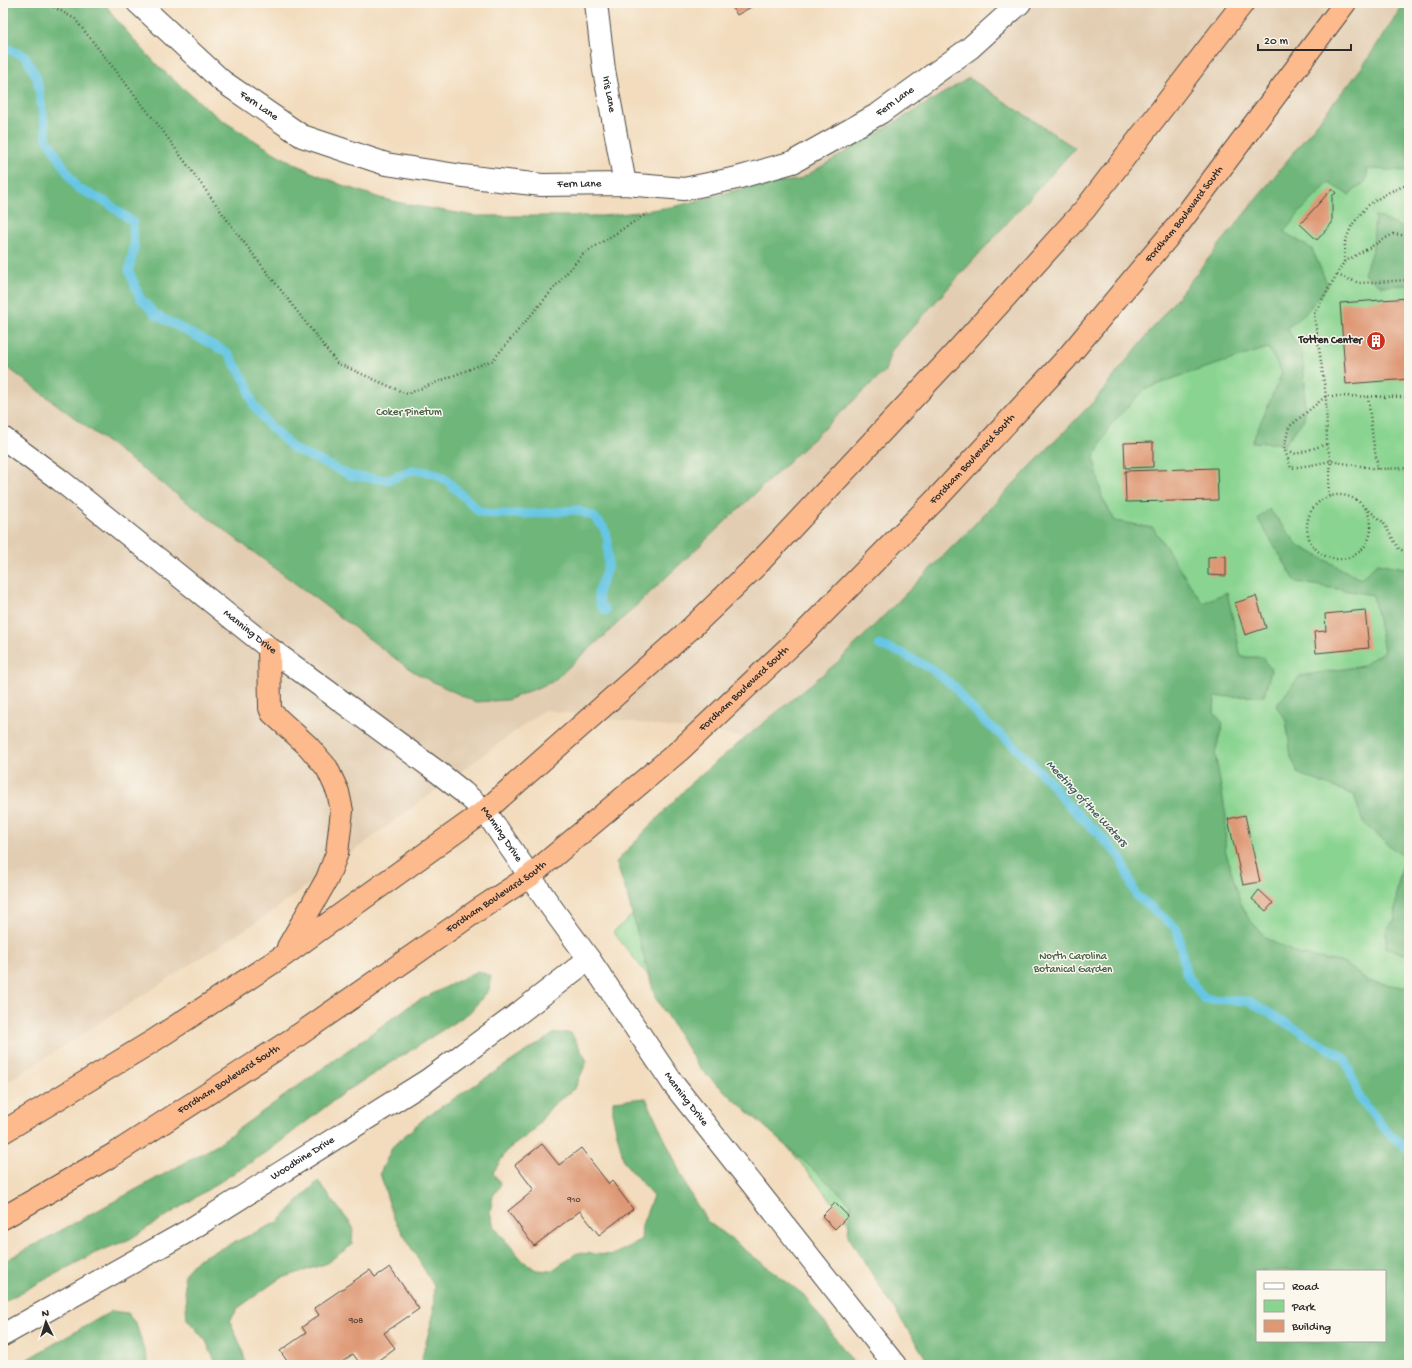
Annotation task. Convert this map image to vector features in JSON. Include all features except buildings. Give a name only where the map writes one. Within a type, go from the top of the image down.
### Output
[{"type":"highway","points":[[3,1132],[153,1041],[283,956],[485,811],[688,631],[762,560],[944,365],[1085,209],[1243,3]]},
{"type":"highway","name":"Fordham Boulevard South","points":[[3,1218],[116,1153],[294,1038],[478,910],[530,876],[686,744],[804,633],[941,494],[1066,359],[1179,224],[1345,3]]},
{"type":"highway","points":[[270,648],[270,708],[272,713],[308,746],[327,768],[338,792],[342,811],[337,853],[327,879],[283,956]]},
{"type":"street","name":"Fern Lane","points":[[138,3],[222,81],[302,136],[386,164],[463,176],[542,185],[625,184],[684,190],[737,178],[793,162],[880,112],[970,48],[1020,3]]},
{"type":"street","name":"Iris Lane","points":[[596,3],[604,70],[625,184]]},
{"type":"street","name":"Manning Drive","points":[[3,438],[60,480],[270,648],[439,773],[485,811],[589,959],[674,1085],[895,1365]]},
{"type":"street","name":"Woodbine Drive","points":[[3,1335],[188,1231],[428,1080],[589,959]]},
{"type":"path","points":[[47,3],[75,19],[159,126],[239,236],[337,364],[407,394],[493,360],[582,255],[684,190]]},
{"type":"path","points":[[1328,496],[1331,461],[1327,444],[1326,396],[1314,314],[1344,262],[1345,242],[1352,225],[1367,206],[1387,193],[1409,184]]},
{"type":"path","points":[[1344,262],[1393,234],[1409,236]]},
{"type":"path","points":[[1337,275],[1359,283],[1409,280]]},
{"type":"path","points":[[1409,397],[1326,396],[1289,427],[1284,448],[1291,468],[1331,461],[1378,469],[1408,468],[1409,464]]},
{"type":"path","points":[[1368,397],[1378,469]]},
{"type":"path","points":[[1284,448],[1296,454],[1327,444]]},
{"type":"path","points":[[1362,505],[1368,512],[1371,523],[1371,534],[1366,544],[1358,553],[1349,558],[1338,560],[1326,557],[1317,551],[1310,542],[1306,532],[1307,521],[1311,510],[1328,496],[1338,495],[1355,499],[1383,522],[1399,549],[1409,553]]},
{"type":"shaded area","points":[[3,3],[105,3],[114,17],[159,67],[220,119],[278,155],[311,172],[342,185],[380,198],[410,205],[475,216],[602,216],[677,206],[751,186],[788,169],[1029,3],[1409,3],[1409,1365],[965,1365],[613,932],[799,768],[770,741],[544,710],[269,914],[3,1085]]},
{"type":"green space","name":"Coker Pinetum","points":[[3,3],[105,3],[114,17],[159,67],[220,119],[278,155],[311,172],[342,185],[380,198],[410,205],[475,216],[602,216],[677,206],[751,186],[799,180],[969,78],[1075,148],[891,351],[885,371],[606,634],[552,682],[507,700],[475,702],[423,677],[408,668],[3,364]]},
{"type":"green space","name":"North Carolina Botanical Garden","points":[[1404,3],[1409,3],[1409,171],[1368,169],[1366,181],[1349,195],[1329,183],[1301,211],[1284,232],[1312,249],[1328,286],[1304,315],[1287,328],[1302,354],[1305,384],[1304,419],[1285,444],[1252,442],[1282,373],[1268,348],[1177,377],[1144,390],[1110,425],[1094,458],[1102,497],[1115,521],[1153,528],[1203,603],[1227,592],[1241,657],[1263,657],[1271,670],[1264,696],[1215,697],[1214,713],[1223,723],[1215,753],[1226,816],[1225,849],[1240,901],[1248,918],[1267,939],[1298,954],[1345,963],[1367,981],[1409,988],[1409,1365],[930,1365],[848,1236],[851,1203],[701,1070],[655,997],[627,895],[616,862],[693,781],[839,661],[1095,400],[1363,66]]},
{"type":"green space","name":"North Carolina Botanical Garden","points":[[1409,11],[1409,1365],[965,1365],[613,932],[799,768],[1137,372]]},
{"type":"green space","points":[[1375,215],[1405,229],[1409,233],[1409,285],[1382,286],[1364,274],[1373,248]]},
{"type":"green space","points":[[1269,509],[1298,545],[1360,579],[1378,563],[1409,569],[1409,956],[1386,947],[1386,930],[1395,919],[1397,888],[1404,858],[1363,823],[1354,795],[1299,774],[1291,757],[1286,720],[1276,706],[1300,676],[1362,666],[1384,651],[1373,595],[1296,582],[1258,519]]},
{"type":"green space","points":[[478,971],[491,976],[489,990],[469,1013],[342,1094],[267,1152],[130,1239],[95,1253],[3,1302],[3,1262],[212,1148],[412,1004]]},
{"type":"green space","points":[[555,1033],[571,1033],[587,1061],[575,1088],[552,1106],[533,1131],[507,1150],[493,1173],[501,1184],[493,1196],[490,1212],[494,1227],[523,1261],[536,1270],[551,1271],[577,1253],[612,1255],[641,1241],[642,1225],[653,1196],[624,1162],[613,1117],[613,1101],[646,1098],[689,1192],[707,1221],[804,1295],[855,1365],[424,1365],[422,1358],[433,1316],[434,1286],[393,1217],[380,1173],[393,1146],[427,1116]]},
{"type":"green space","points":[[318,1181],[353,1227],[352,1245],[325,1264],[279,1279],[238,1308],[230,1321],[242,1349],[246,1365],[216,1365],[206,1341],[187,1319],[184,1274],[198,1259],[278,1222]]},
{"type":"green space","points":[[112,1311],[127,1313],[136,1324],[149,1365],[17,1365]]},
{"type":"waterway","name":"Meeting of the Waters","points":[[3,47],[25,56],[37,78],[47,139],[77,188],[106,202],[133,222],[134,247],[129,271],[140,298],[156,315],[228,353],[246,382],[253,404],[268,424],[294,449],[352,476],[389,480],[412,470],[434,473],[446,480],[480,512],[494,514],[531,514],[577,510],[593,516],[604,528],[608,540],[608,566],[598,593],[600,605],[606,611]]},
{"type":"waterway","name":"Meeting of the Waters","points":[[879,645],[901,653],[930,668],[955,687],[964,700],[986,723],[1010,742],[1050,782],[1066,803],[1098,833],[1120,857],[1136,895],[1177,929],[1186,973],[1204,999],[1249,1001],[1345,1058],[1360,1098],[1389,1134],[1409,1150]]},
{"type":"place","name":"Totten Center","points":[[1376,341]]}]
